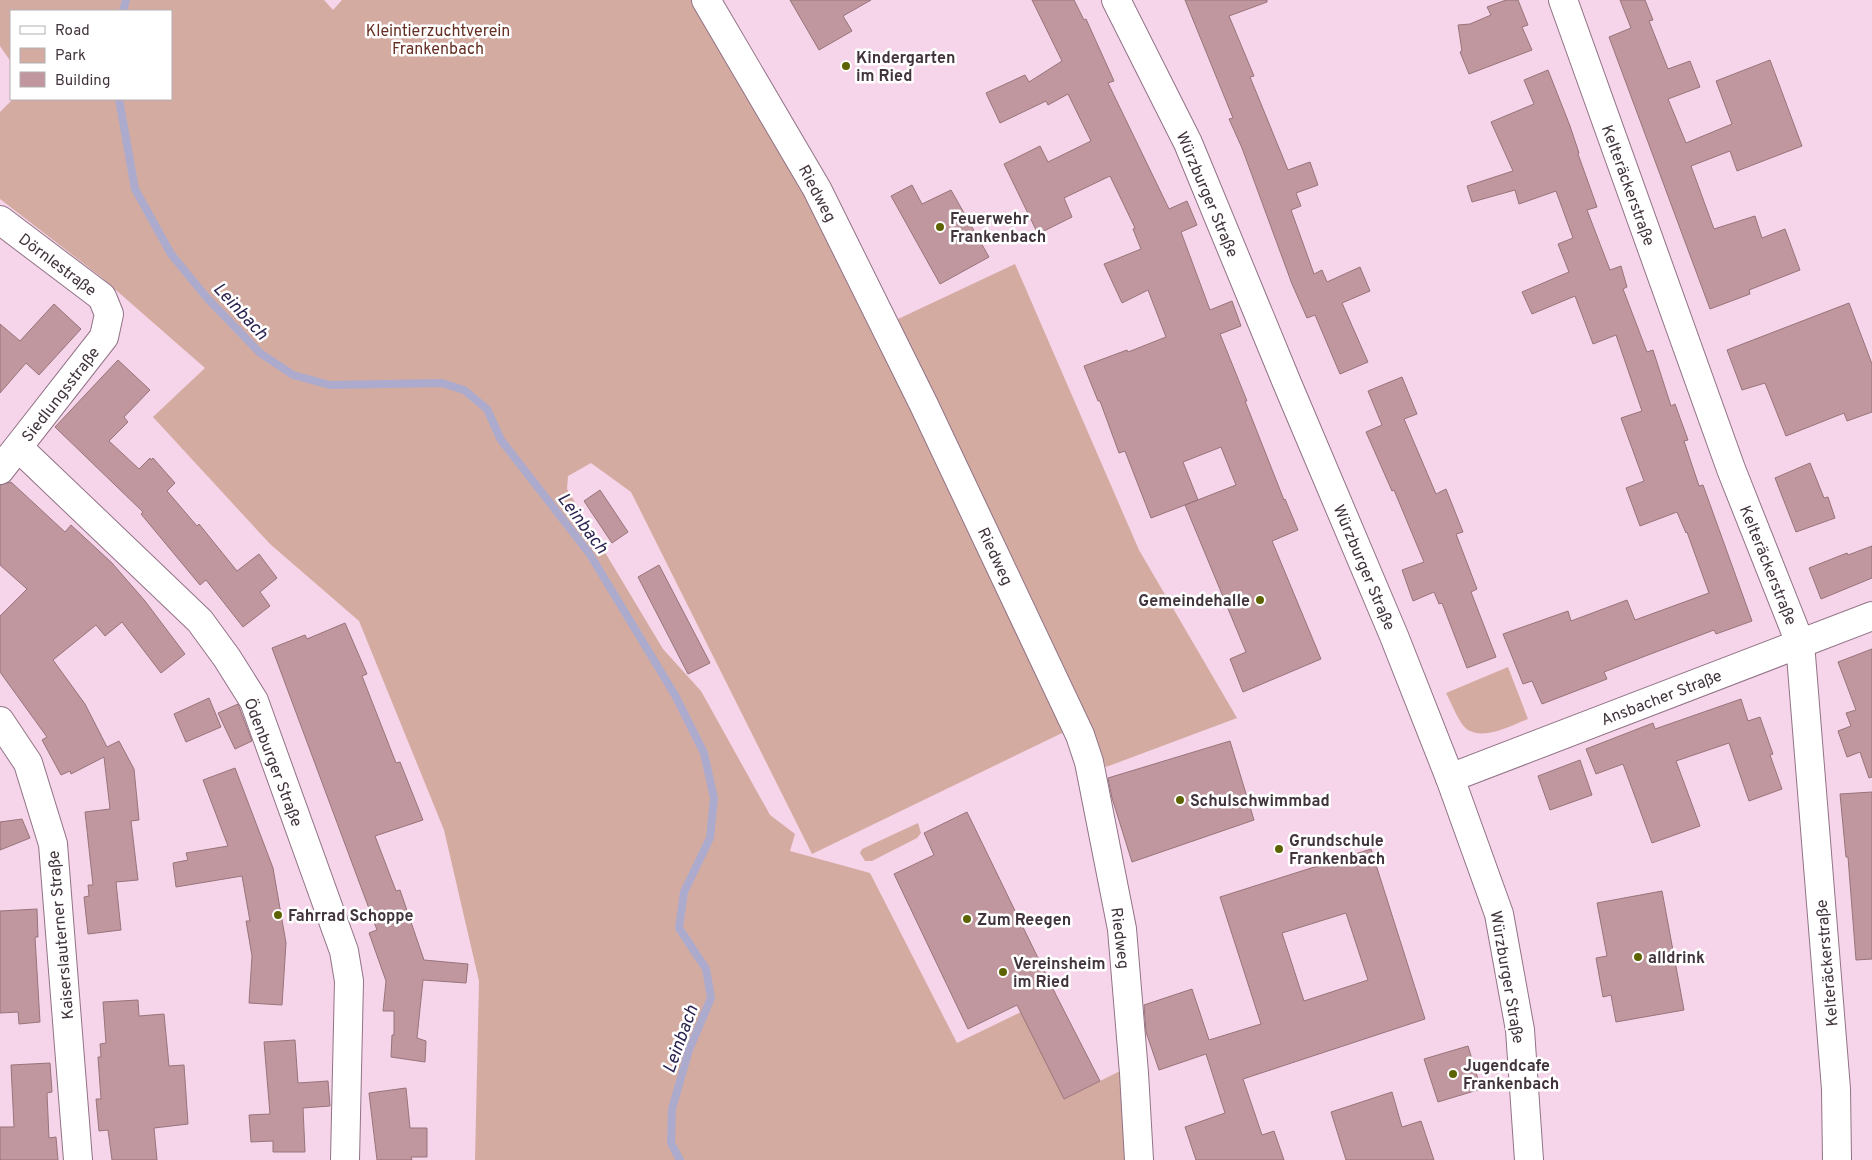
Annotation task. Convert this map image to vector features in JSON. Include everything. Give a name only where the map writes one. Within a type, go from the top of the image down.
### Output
[{"type":"street","name":"Riedweg","points":[[706,0],[817,189],[924,405],[1080,735],[1089,762],[1122,929],[1139,1160]]},
{"type":"street","name":"Würzburger Straße","points":[[1116,0],[1188,143],[1394,636],[1450,778],[1499,914],[1520,1030],[1529,1160]]},
{"type":"street","name":"Kelteräckerstraße","points":[[1562,0],[1731,469],[1800,643],[1836,1089],[1837,1160]]},
{"type":"street","name":"Dörnlestraße","points":[[0,220],[102,297],[109,314]]},
{"type":"street","name":"Siedlungsstraße","points":[[0,470],[104,337],[109,314]]},
{"type":"street","name":"Ödenburger Straße","points":[[19,448],[200,621],[227,658],[254,701],[344,951],[349,982],[345,1160]]},
{"type":"street","name":"Ansbacher Straße","points":[[1450,778],[1872,616]]},
{"type":"street","name":"Kaiserslauterner Straße","points":[[0,721],[28,763],[53,844],[78,1160]]},
{"type":"green space","name":"Kleintierzuchtverein Frankenbach","points":[[0,0],[324,0],[333,10],[342,0],[691,0],[808,194],[879,328],[1015,264],[1139,550],[1237,718],[1106,767],[1089,720],[812,854],[631,492],[591,463],[568,476],[567,489],[663,649],[701,691],[770,815],[795,834],[790,851],[870,873],[957,1043],[1021,1012],[1064,1099],[1122,1070],[1125,1160],[475,1160],[479,981],[444,830],[359,621],[270,544],[153,417],[205,368],[101,277],[0,199],[0,112],[12,100],[172,100],[172,10],[10,10],[10,61],[0,46]]},
{"type":"green space","points":[[1508,667],[1528,719],[1490,733],[1475,733],[1468,730],[1458,718],[1446,693]]},
{"type":"green space","points":[[918,823],[921,833],[917,838],[872,861],[865,861],[860,853],[862,849]]},
{"type":"building","points":[[790,0],[871,0],[843,16],[852,31],[819,50]]},
{"type":"building","points":[[1032,0],[1074,0],[1084,20],[1086,19],[1114,81],[1108,83],[1169,209],[1187,201],[1197,225],[1181,232],[1210,310],[1232,301],[1241,326],[1220,334],[1284,500],[1298,530],[1272,541],[1321,659],[1243,692],[1230,659],[1246,652],[1185,505],[1187,504],[1151,518],[1125,451],[1119,453],[1100,401],[1098,401],[1084,366],[1166,337],[1148,290],[1122,303],[1104,264],[1141,249],[1133,229],[1135,228],[1110,176],[1064,198],[1072,217],[1038,234],[1004,164],[1040,146],[1048,162],[1091,141],[1068,94],[1048,105],[1046,101],[1000,123],[986,93],[1025,75],[1029,82],[1062,61]],"holes":[[[1221,447],[1236,485],[1198,500],[1183,462]]]},
{"type":"building","points":[[1185,0],[1267,0],[1267,2],[1229,16],[1254,76],[1250,77],[1288,170],[1310,162],[1318,185],[1296,193],[1301,206],[1291,210],[1314,274],[1322,270],[1327,282],[1360,267],[1370,291],[1342,303],[1368,362],[1340,374],[1315,315],[1307,318],[1292,284],[1242,148],[1229,119],[1233,118]]},
{"type":"building","points":[[1506,0],[1518,0],[1528,25],[1522,27],[1532,50],[1469,74],[1460,52],[1462,51],[1458,25],[1470,24],[1491,15],[1487,7]]},
{"type":"building","points":[[1620,0],[1645,0],[1653,20],[1649,21],[1668,69],[1690,61],[1700,87],[1668,99],[1686,143],[1732,124],[1716,81],[1770,60],[1802,146],[1737,171],[1730,151],[1691,166],[1714,229],[1755,216],[1762,238],[1785,229],[1800,270],[1749,290],[1750,294],[1710,309],[1609,37],[1631,28]]},
{"type":"building","points":[[1548,70],[1570,126],[1597,207],[1587,210],[1610,270],[1621,266],[1627,287],[1623,289],[1647,352],[1653,350],[1671,406],[1675,404],[1688,440],[1684,441],[1699,486],[1703,485],[1752,621],[1716,634],[1714,630],[1604,672],[1607,679],[1542,704],[1532,681],[1523,684],[1503,634],[1568,611],[1571,621],[1627,600],[1635,620],[1709,593],[1687,532],[1677,512],[1640,526],[1626,488],[1644,481],[1621,418],[1642,411],[1616,335],[1593,344],[1575,296],[1532,314],[1522,292],[1569,272],[1558,244],[1573,238],[1556,191],[1519,204],[1515,190],[1472,202],[1467,186],[1513,171],[1491,122],[1534,104],[1524,80]]},
{"type":"building","name":"Feuerwehr Frankenbach","points":[[912,185],[922,204],[951,190],[989,257],[940,284],[891,196]]},
{"type":"building","points":[[1849,303],[1872,364],[1872,412],[1847,421],[1844,413],[1786,436],[1765,383],[1742,390],[1727,350]]},
{"type":"building","points":[[54,304],[81,329],[39,375],[26,363],[0,393],[0,324],[20,341]]},
{"type":"building","points":[[118,360],[150,390],[124,417],[128,422],[109,441],[139,469],[150,458],[151,460],[153,458],[175,483],[167,491],[197,526],[199,524],[237,571],[259,554],[277,578],[260,592],[270,606],[243,627],[206,580],[200,585],[141,514],[143,512],[55,427]]},
{"type":"building","points":[[1402,377],[1417,414],[1404,419],[1436,494],[1446,489],[1463,532],[1456,534],[1477,589],[1471,592],[1496,657],[1467,668],[1442,603],[1439,604],[1434,592],[1413,601],[1402,570],[1424,562],[1394,490],[1392,491],[1366,432],[1382,425],[1368,391]]},
{"type":"building","points":[[1810,463],[1824,498],[1828,497],[1835,518],[1796,532],[1775,478]]},
{"type":"building","points":[[11,482],[65,532],[71,525],[112,563],[145,601],[185,654],[161,673],[122,622],[105,636],[96,625],[53,660],[85,704],[107,747],[119,741],[134,769],[139,820],[131,821],[138,880],[116,882],[121,930],[88,934],[84,897],[89,896],[88,885],[93,885],[85,812],[110,809],[104,757],[71,774],[70,771],[61,775],[42,740],[47,737],[0,672],[0,616],[27,589],[0,565],[0,485]]},
{"type":"building","points":[[600,490],[628,532],[612,543],[584,501]]},
{"type":"building","points":[[1872,546],[1872,578],[1821,599],[1809,568],[1847,553],[1848,555]]},
{"type":"building","points":[[659,565],[710,663],[688,674],[638,577]]},
{"type":"building","points":[[345,623],[367,674],[362,676],[396,763],[400,762],[423,820],[375,836],[396,891],[400,890],[424,960],[468,964],[466,983],[423,980],[417,1038],[426,1041],[425,1062],[391,1057],[392,1035],[394,1035],[394,1011],[383,1011],[386,981],[369,933],[377,930],[272,648],[305,635],[307,639]]},
{"type":"building","points":[[1872,649],[1872,777],[1869,778],[1860,752],[1847,757],[1838,731],[1851,726],[1846,713],[1856,710],[1838,662]]},
{"type":"building","points":[[209,698],[221,727],[186,742],[174,714]]},
{"type":"building","points":[[1741,699],[1748,721],[1760,717],[1773,754],[1770,755],[1782,789],[1749,801],[1729,743],[1676,761],[1700,826],[1652,843],[1623,764],[1596,774],[1586,749],[1653,723],[1655,729]]},
{"type":"building","points":[[238,704],[252,741],[235,749],[218,713]]},
{"type":"building","name":"Schulschwimmbad","points":[[1230,741],[1254,820],[1132,862],[1112,798],[1108,778]]},
{"type":"building","points":[[1580,760],[1592,795],[1550,810],[1538,776]]},
{"type":"building","points":[[235,768],[273,868],[286,943],[282,1005],[249,1003],[252,956],[246,921],[250,921],[242,876],[176,887],[173,863],[188,860],[186,853],[228,846],[203,780]]},
{"type":"building","points":[[1872,792],[1872,959],[1856,960],[1848,857],[1846,857],[1840,794]]},
{"type":"building","name":"Zum Reegen","points":[[967,812],[1100,1081],[1064,1099],[1017,1005],[968,1029],[894,874],[934,855],[924,833]]},
{"type":"building","points":[[22,819],[30,838],[0,850],[0,822]]},
{"type":"building","points":[[1371,849],[1425,1019],[1243,1079],[1262,1135],[1274,1131],[1284,1160],[1196,1160],[1185,1127],[1225,1113],[1206,1054],[1159,1070],[1146,1032],[1144,1005],[1192,989],[1209,1040],[1261,1024],[1220,897]],"holes":[[[1346,913],[1368,980],[1304,1001],[1282,933]]]},
{"type":"building","name":"alldrink","points":[[1662,891],[1684,1010],[1616,1022],[1611,995],[1603,997],[1596,958],[1607,956],[1597,903]]},
{"type":"building","points":[[37,909],[38,937],[35,937],[40,1022],[19,1024],[18,1012],[0,1013],[0,911]]},
{"type":"building","points":[[138,1000],[139,1016],[164,1014],[169,1066],[184,1065],[188,1124],[154,1128],[157,1160],[112,1160],[108,1130],[99,1131],[96,1099],[101,1099],[98,1057],[101,1057],[100,1044],[106,1043],[103,1002]]},
{"type":"building","points":[[295,1040],[298,1083],[328,1081],[330,1106],[303,1108],[305,1152],[273,1152],[273,1141],[251,1142],[249,1115],[270,1114],[264,1042]]},
{"type":"building","name":"Jugendcafe Frankenbach","points":[[1468,1046],[1481,1089],[1438,1102],[1424,1059]]},
{"type":"building","points":[[50,1063],[52,1092],[47,1093],[49,1138],[56,1137],[58,1160],[0,1160],[0,1127],[14,1127],[11,1065]]},
{"type":"building","points":[[406,1088],[410,1128],[427,1128],[427,1157],[411,1157],[412,1160],[377,1160],[369,1093]]},
{"type":"building","points":[[1392,1092],[1402,1127],[1421,1121],[1434,1160],[1346,1160],[1331,1112]]},
{"type":"waterway","name":"Leinbach","points":[[123,10],[126,0]]},
{"type":"waterway","name":"Leinbach","points":[[119,100],[135,189],[171,254],[207,298],[260,353],[293,375],[330,385],[442,383],[464,390],[487,409],[501,440],[589,553],[675,695],[704,753],[714,798],[710,838],[684,892],[679,928],[706,969],[711,998],[689,1050],[672,1109],[671,1143],[680,1160]]},
{"type":"place","name":"Kindergarten im Ried","points":[[846,66]]},
{"type":"place","name":"Feuerwehr Frankenbach","points":[[940,227]]},
{"type":"place","name":"Gemeindehalle","points":[[1260,600]]},
{"type":"place","name":"Schulschwimmbad","points":[[1180,800]]},
{"type":"place","name":"Grundschule Frankenbach","points":[[1279,849]]},
{"type":"place","name":"Fahrrad Schoppe","points":[[278,915]]},
{"type":"place","name":"Zum Reegen","points":[[967,919]]},
{"type":"place","name":"alldrink","points":[[1638,957]]},
{"type":"place","name":"Vereinsheim im Ried","points":[[1003,972]]},
{"type":"place","name":"Jugendcafe Frankenbach","points":[[1453,1074]]}]
